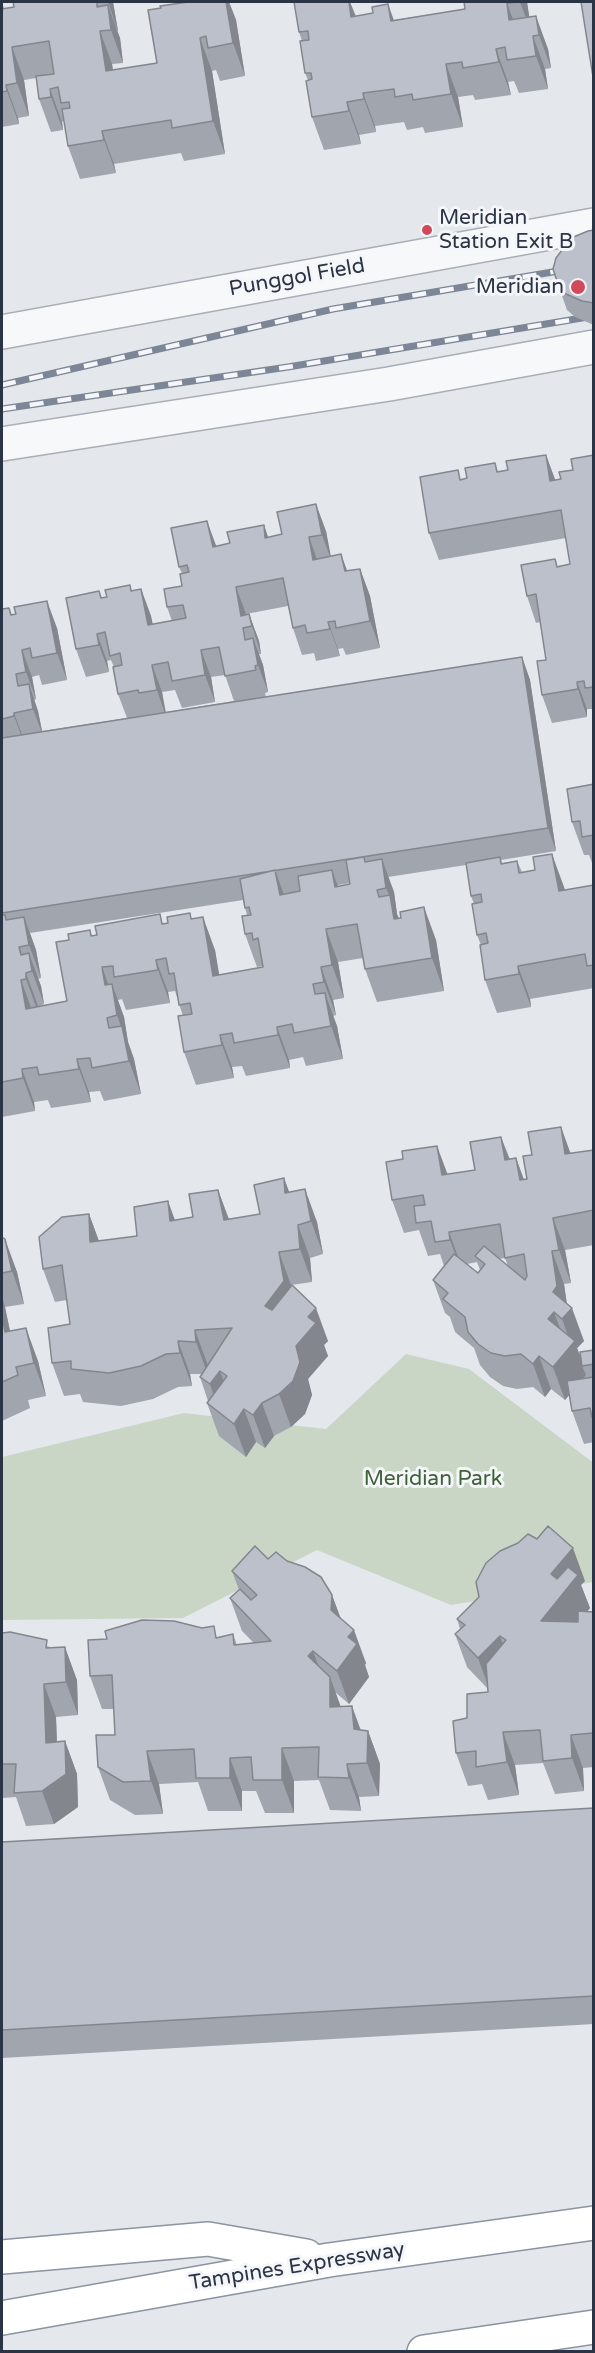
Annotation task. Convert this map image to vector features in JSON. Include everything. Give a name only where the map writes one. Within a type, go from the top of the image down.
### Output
[{"type":"highway","name":"Tampines Expressway","points":[[2,2318],[329,2260],[594,2223]]},
{"type":"highway","points":[[2,2257],[208,2239],[329,2260]]},
{"type":"highway","points":[[424,2352],[594,2327]]},
{"type":"street","name":"Punggol Field","points":[[2,332],[594,225]]},
{"type":"street","points":[[2,444],[389,384],[594,347]]},
{"type":"green space","name":"Meridian Park","points":[[406,1354],[469,1369],[593,1461],[593,1582],[451,1605],[317,1550],[183,1618],[2,1620],[2,1457],[184,1413],[326,1429]]},
{"type":"building","points":[[13,2],[97,2],[97,7],[108,5],[111,30],[100,31],[106,71],[157,63],[148,10],[188,2],[226,2],[233,43],[208,48],[206,36],[200,38],[213,121],[172,128],[171,120],[102,131],[104,140],[68,146],[62,109],[70,108],[69,102],[61,103],[58,87],[50,89],[51,97],[39,99],[36,76],[54,74],[49,41],[12,47],[17,83],[6,85],[7,91],[2,92],[2,9],[14,7]]},
{"type":"building","points":[[294,2],[349,2],[351,17],[373,13],[372,7],[388,4],[391,21],[465,9],[464,2],[518,2],[507,3],[509,20],[536,16],[539,35],[533,36],[536,56],[507,60],[505,47],[496,49],[499,62],[463,68],[462,62],[446,64],[451,94],[413,100],[412,94],[395,97],[394,89],[363,93],[364,99],[347,102],[349,111],[312,117],[306,81],[312,79],[311,73],[305,73],[300,41],[309,40],[308,31],[299,32]]},
{"type":"building","points":[[581,2],[594,2],[594,77],[593,77]]},
{"type":"building","points":[[594,230],[594,303],[566,294],[559,287],[553,269],[556,258],[571,238]]},
{"type":"building","points":[[546,455],[550,481],[561,479],[559,472],[573,470],[571,459],[594,455],[594,687],[585,688],[584,681],[577,682],[578,689],[542,695],[537,661],[546,660],[536,594],[527,596],[521,565],[555,559],[557,567],[570,564],[561,510],[429,533],[420,477],[458,470],[460,480],[467,478],[465,468],[495,463],[497,472],[508,470],[506,461]]},
{"type":"building","points":[[316,504],[322,535],[309,537],[313,560],[341,554],[345,571],[360,569],[370,621],[336,628],[335,621],[328,622],[330,629],[307,633],[305,625],[293,628],[283,578],[236,587],[241,616],[249,614],[252,626],[243,628],[245,640],[253,638],[258,665],[255,666],[256,670],[225,676],[219,647],[201,650],[205,675],[172,681],[168,662],[152,665],[157,690],[139,693],[138,690],[118,694],[113,667],[122,665],[120,653],[110,656],[105,632],[97,634],[99,645],[76,649],[66,598],[99,591],[101,598],[107,597],[105,590],[130,585],[131,591],[141,589],[148,625],[186,618],[183,605],[167,607],[164,589],[182,586],[180,574],[189,572],[187,565],[179,567],[171,528],[207,521],[213,547],[230,543],[227,532],[264,525],[265,538],[282,534],[277,512]]},
{"type":"building","points":[[47,601],[57,653],[32,658],[30,648],[22,650],[26,672],[16,674],[18,686],[29,684],[33,709],[14,713],[14,716],[2,719],[2,609],[9,608],[11,615],[16,614],[14,607]]},
{"type":"building","points":[[522,657],[548,828],[2,913],[2,738]]},
{"type":"building","points":[[594,784],[594,835],[582,837],[580,821],[572,822],[567,789]]},
{"type":"building","points":[[552,854],[559,891],[594,885],[594,965],[587,966],[585,954],[518,966],[519,974],[485,980],[480,945],[488,943],[486,933],[477,935],[472,904],[482,902],[481,894],[471,896],[466,863],[500,857],[501,864],[517,861],[519,873],[535,870],[533,857]]},
{"type":"building","points":[[364,857],[365,862],[382,859],[386,888],[377,890],[379,897],[390,895],[394,919],[401,918],[400,912],[424,907],[432,958],[365,969],[357,924],[326,929],[332,965],[321,967],[324,982],[313,984],[315,994],[325,993],[331,1026],[294,1033],[292,1024],[277,1027],[278,1035],[234,1043],[232,1033],[220,1035],[222,1045],[184,1052],[178,1016],[192,1014],[190,1003],[179,1005],[174,973],[169,974],[166,958],[156,960],[158,970],[114,977],[113,966],[102,967],[105,985],[112,984],[117,1015],[107,1018],[109,1028],[122,1026],[129,1061],[92,1068],[90,1058],[77,1059],[79,1069],[39,1075],[37,1067],[22,1069],[23,1078],[2,1082],[2,915],[5,915],[6,920],[24,917],[29,945],[19,947],[21,955],[29,953],[32,971],[26,973],[26,979],[21,980],[26,1009],[67,1001],[56,942],[69,940],[68,934],[90,930],[91,936],[97,935],[95,926],[160,914],[162,924],[168,923],[167,917],[190,913],[191,919],[203,917],[213,976],[263,967],[258,938],[253,940],[252,933],[245,934],[242,916],[251,915],[249,907],[245,908],[240,879],[275,870],[280,895],[300,891],[298,876],[332,870],[335,887],[350,884],[346,860]]},
{"type":"building","points":[[561,1127],[565,1154],[594,1150],[594,1210],[553,1218],[559,1250],[552,1251],[557,1286],[553,1292],[572,1308],[562,1319],[554,1312],[548,1319],[575,1341],[553,1367],[539,1356],[533,1364],[521,1354],[505,1356],[491,1353],[478,1344],[468,1332],[465,1317],[443,1299],[448,1293],[433,1280],[454,1254],[478,1273],[485,1264],[475,1256],[484,1246],[525,1280],[527,1276],[524,1254],[505,1258],[500,1224],[449,1232],[450,1240],[435,1242],[431,1221],[416,1223],[414,1206],[425,1205],[423,1195],[392,1200],[386,1162],[403,1159],[402,1151],[437,1146],[442,1175],[475,1170],[470,1142],[501,1137],[505,1160],[516,1158],[520,1180],[527,1179],[523,1156],[532,1155],[528,1132]]},
{"type":"building","points":[[284,1178],[285,1193],[305,1189],[311,1221],[298,1225],[300,1249],[279,1252],[284,1281],[265,1306],[272,1310],[292,1285],[316,1308],[308,1317],[316,1323],[296,1346],[300,1362],[293,1381],[279,1394],[262,1403],[253,1415],[244,1409],[234,1424],[207,1403],[227,1376],[220,1371],[210,1384],[200,1377],[232,1328],[195,1330],[196,1342],[178,1341],[180,1353],[166,1354],[141,1366],[109,1373],[71,1369],[71,1361],[52,1363],[48,1328],[70,1324],[62,1265],[43,1269],[39,1237],[62,1217],[89,1214],[90,1242],[137,1236],[134,1207],[168,1201],[170,1221],[193,1217],[189,1194],[218,1190],[224,1220],[260,1214],[254,1185]]},
{"type":"building","points":[[2,1237],[5,1239],[12,1271],[2,1273]]},
{"type":"building","points":[[2,1315],[5,1332],[26,1328],[34,1363],[16,1367],[18,1375],[2,1382]]},
{"type":"building","points":[[594,1350],[594,1364],[582,1366],[580,1352]]},
{"type":"building","points":[[594,1377],[594,1418],[590,1408],[572,1411],[567,1381]]},
{"type":"building","points":[[548,1526],[573,1548],[551,1574],[557,1579],[568,1567],[578,1575],[541,1621],[578,1622],[578,1611],[594,1612],[594,1751],[593,1733],[571,1735],[572,1758],[543,1761],[540,1730],[503,1732],[507,1762],[476,1767],[476,1751],[456,1753],[453,1721],[467,1718],[467,1694],[488,1692],[486,1664],[506,1640],[500,1636],[478,1658],[455,1634],[465,1625],[457,1619],[479,1597],[476,1582],[486,1563],[500,1551],[518,1543],[528,1534],[537,1539]]},
{"type":"building","points":[[255,1546],[268,1559],[276,1552],[287,1561],[305,1567],[321,1577],[332,1595],[331,1610],[354,1630],[348,1637],[357,1644],[337,1671],[313,1651],[308,1656],[330,1677],[330,1707],[352,1706],[354,1729],[368,1731],[367,1763],[347,1764],[349,1778],[318,1777],[319,1747],[282,1748],[282,1780],[253,1780],[251,1757],[230,1758],[230,1778],[196,1778],[194,1749],[147,1751],[151,1781],[123,1782],[98,1767],[96,1735],[115,1735],[112,1675],[90,1676],[88,1640],[107,1639],[105,1631],[142,1620],[174,1621],[202,1628],[214,1626],[216,1638],[233,1634],[234,1645],[271,1641],[230,1598],[240,1589],[251,1600],[257,1595],[232,1571]]},
{"type":"building","points":[[10,1632],[47,1640],[46,1648],[65,1647],[66,1682],[44,1684],[46,1743],[65,1741],[66,1774],[42,1791],[14,1793],[16,1764],[2,1764],[2,1633]]},
{"type":"building","points":[[594,1808],[594,1996],[2,2030],[2,1842]]},
{"type":"railway","points":[[2,385],[333,309],[594,265]]},
{"type":"railway","points":[[2,409],[288,367],[594,316]]},
{"type":"place","name":"Meridian Station Exit B","points":[[427,230]]},
{"type":"place","name":"Meridian","points":[[578,287]]}]
